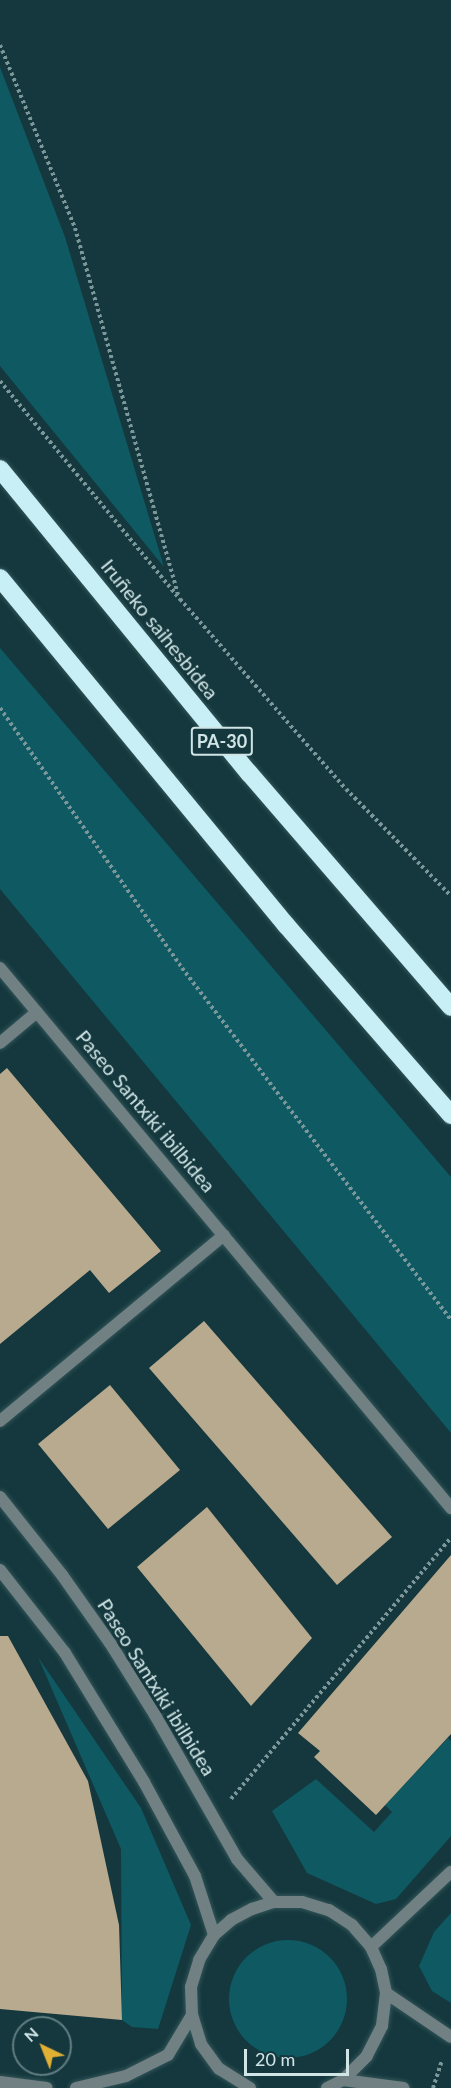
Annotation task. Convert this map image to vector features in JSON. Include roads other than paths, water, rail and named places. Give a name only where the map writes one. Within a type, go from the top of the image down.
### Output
[{"type":"highway","name":"Iruñeko saihesbidea","points":[[0,469],[249,773],[451,1007]]},
{"type":"highway","points":[[0,578],[286,925],[451,1115]]},
{"type":"street","name":"Paseo Santxiki ibilbidea","points":[[0,968],[451,1508]]},
{"type":"street","points":[[0,1043],[37,1012]]},
{"type":"street","points":[[0,1421],[224,1235]]},
{"type":"street","name":"Paseo Santxiki ibilbidea","points":[[0,1497],[62,1575],[110,1643],[155,1715],[237,1859],[274,1902]]},
{"type":"street","points":[[0,1570],[65,1653],[144,1782],[195,1876],[214,1935]]},
{"type":"street","points":[[371,1947],[451,1872]]},
{"type":"street","points":[[250,2088],[219,2069],[201,2044],[192,2015],[191,1987],[199,1960],[214,1935],[242,1914],[274,1902],[302,1902],[329,1911],[352,1925],[371,1947],[381,1969],[386,1993],[382,2026],[367,2056],[343,2080],[327,2088]]},
{"type":"street","points":[[386,1993],[451,2037]]},
{"type":"street","points":[[76,2088],[126,2076],[168,2055],[192,2015]]},
{"type":"street","points":[[343,2080],[403,2088]]},
{"type":"street","points":[[0,2082],[47,2088]]}]
